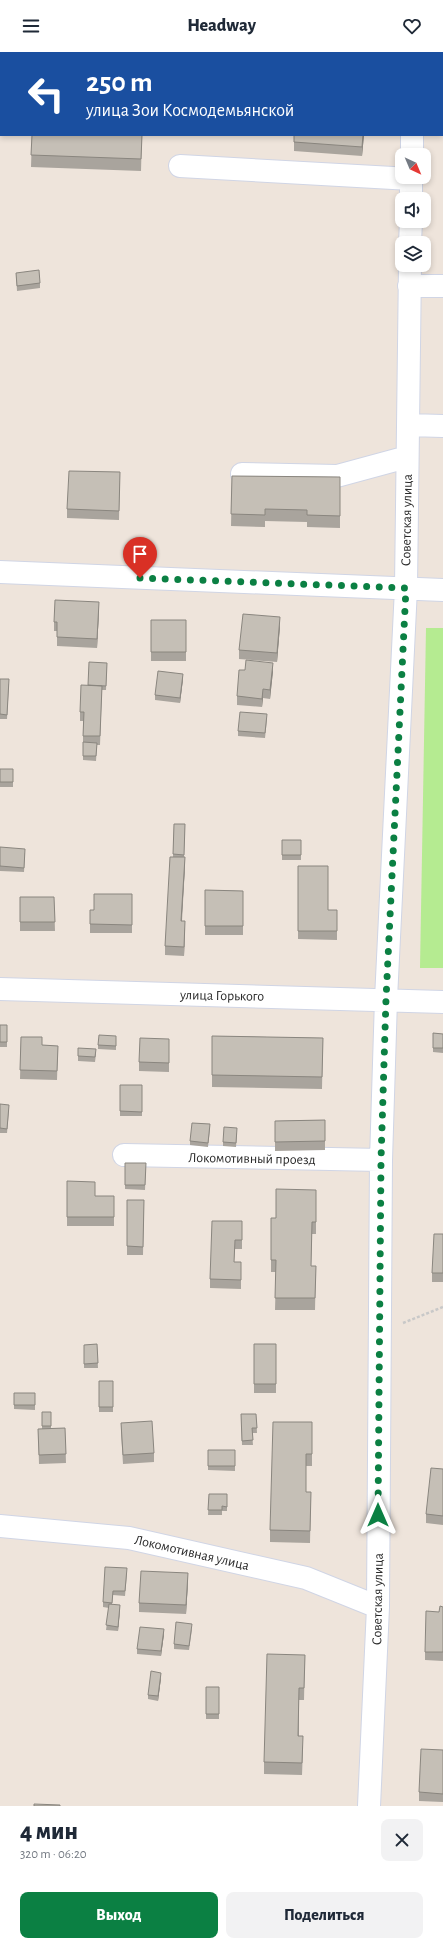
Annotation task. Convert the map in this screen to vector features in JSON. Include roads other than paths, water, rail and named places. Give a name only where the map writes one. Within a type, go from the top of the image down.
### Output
[{"type":"street","points":[[412,136],[412,148]]},
{"type":"street","points":[[180,166],[411,185]]},
{"type":"street","points":[[410,276],[443,286]]},
{"type":"street","name":"Советская улица","points":[[369,1806],[378,1607],[381,1160],[386,999],[406,588],[410,276]]},
{"type":"street","points":[[408,425],[443,426]]},
{"type":"street","points":[[242,474],[337,476],[407,457]]},
{"type":"street","points":[[0,572],[443,590]]},
{"type":"street","name":"улица Горького","points":[[0,989],[386,999],[443,1002]]},
{"type":"street","name":"Локомотивный проезд","points":[[124,1155],[381,1160]]},
{"type":"street","name":"Локомотивная улица","points":[[0,1526],[129,1538],[306,1578],[378,1607]]}]
